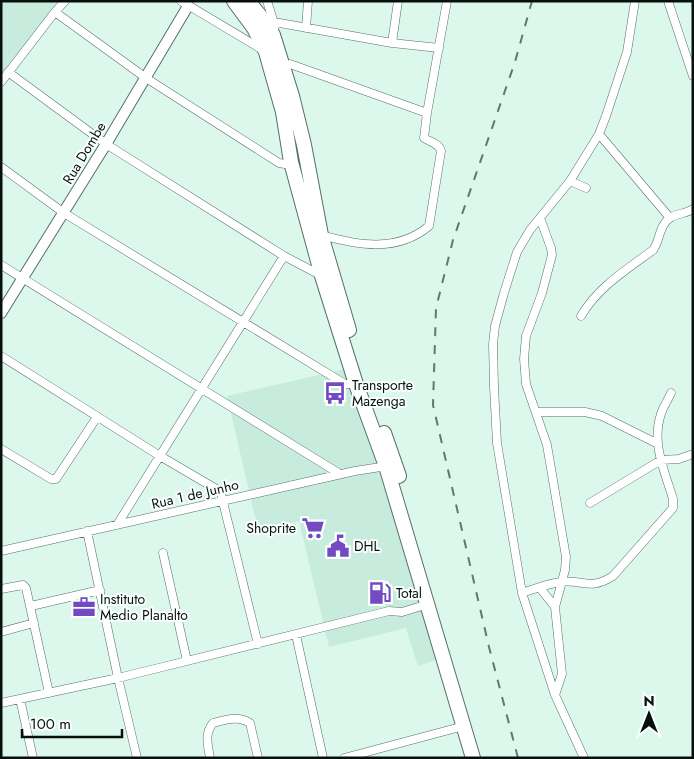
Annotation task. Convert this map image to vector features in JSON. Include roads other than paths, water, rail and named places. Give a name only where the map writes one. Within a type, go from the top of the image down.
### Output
[{"type":"highway","points":[[234,1],[254,28],[266,52],[283,112],[291,162],[322,276],[356,384],[391,466],[428,604],[473,758]]},
{"type":"highway","points":[[248,1],[270,22]]},
{"type":"highway","points":[[257,1],[270,22],[272,35],[286,65],[321,235],[366,388],[481,758]]},
{"type":"street","points":[[1,82],[65,1]]},
{"type":"street","points":[[267,1],[270,22],[392,43],[439,48]]},
{"type":"street","points":[[306,28],[308,1]]},
{"type":"street","points":[[392,43],[398,1]]},
{"type":"street","points":[[321,235],[359,244],[379,245],[406,239],[429,226],[441,151],[440,147],[424,138],[447,1]]},
{"type":"street","points":[[584,758],[555,695],[522,593],[497,443],[493,344],[495,326],[518,252],[540,218],[570,181],[599,134],[627,52],[635,1]]},
{"type":"street","points":[[668,1],[693,76]]},
{"type":"street","points":[[185,4],[266,52]]},
{"type":"street","name":"Rua Dombe","points":[[1,313],[146,78],[185,4]]},
{"type":"street","points":[[55,12],[146,78],[279,163],[291,162]]},
{"type":"street","points":[[286,65],[427,113]]},
{"type":"street","points":[[8,72],[106,144],[284,256],[322,276]]},
{"type":"street","points":[[599,134],[670,218]]},
{"type":"street","points":[[1,167],[64,213],[242,322],[345,384],[356,384]]},
{"type":"street","points":[[570,181],[586,188]]},
{"type":"street","points":[[581,316],[599,292],[613,279],[653,250],[657,245],[660,230],[670,218],[691,213]]},
{"type":"street","points":[[540,218],[552,255],[542,293],[526,336],[524,359],[526,384],[547,445],[566,557],[555,607],[562,674],[555,695]]},
{"type":"street","points":[[117,525],[284,256]]},
{"type":"street","points":[[1,265],[340,474]]},
{"type":"street","points":[[1,356],[160,456],[218,490],[221,494],[258,644]]},
{"type":"street","points":[[522,593],[562,582],[599,584],[614,576],[673,508],[674,499],[661,460],[658,444],[660,419],[671,393]]},
{"type":"street","points":[[537,412],[585,412],[602,416],[658,444]]},
{"type":"street","points":[[1,449],[51,479],[56,479],[97,416]]},
{"type":"street","points":[[590,503],[661,460],[679,459],[693,454]]},
{"type":"street","name":"Rua 1 de Junho","points":[[1,551],[340,474],[391,466]]},
{"type":"street","points":[[87,531],[137,758]]},
{"type":"street","points":[[164,553],[187,661]]},
{"type":"street","points":[[1,589],[23,585],[26,588],[49,693]]},
{"type":"street","points":[[540,588],[555,607]]},
{"type":"street","points":[[31,606],[100,590]]},
{"type":"street","points":[[1,703],[118,678],[389,611],[402,612],[428,604]]},
{"type":"street","points":[[1,632],[34,624]]},
{"type":"street","points":[[296,635],[324,758]]},
{"type":"street","points":[[20,699],[33,758]]},
{"type":"street","points":[[210,758],[207,737],[208,729],[213,723],[236,718],[244,719],[250,723],[258,758]]},
{"type":"street","points":[[344,758],[464,726]]},
{"type":"railway","points":[[518,758],[489,647],[433,405],[436,308],[453,240],[515,62],[532,1]]},
{"type":"place","name":"Transporte Mazenga","points":[[335,393]]},
{"type":"place","name":"Shoprite","points":[[313,528]]},
{"type":"place","name":"DHL","points":[[338,546]]},
{"type":"place","name":"Total","points":[[380,593]]},
{"type":"place","name":"Instituto Medio Planalto","points":[[84,607]]}]
